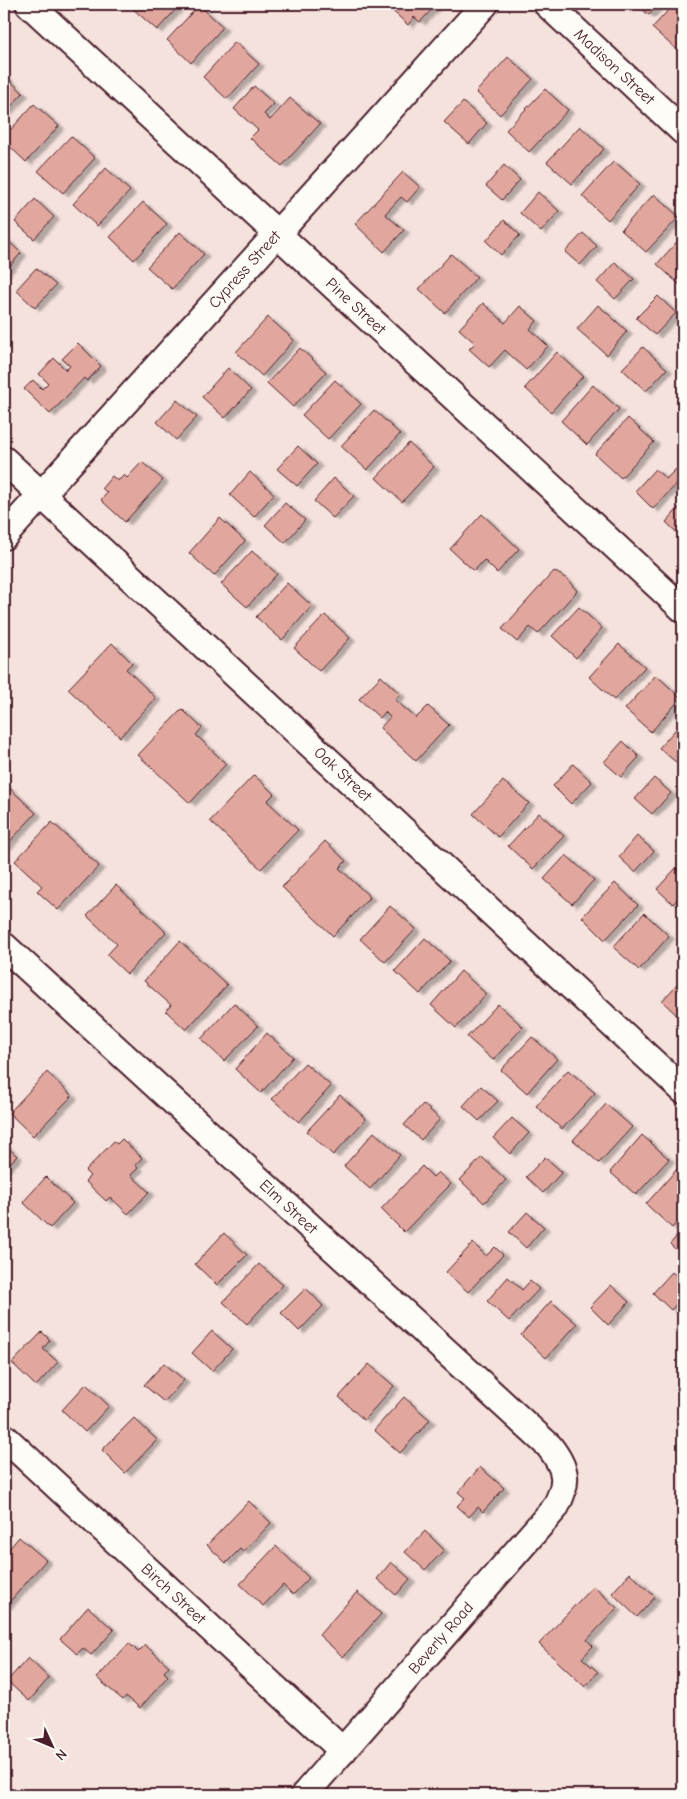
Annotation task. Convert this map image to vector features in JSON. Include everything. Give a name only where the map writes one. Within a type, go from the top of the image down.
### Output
[{"type":"street","name":"Pine Street","points":[[28,4],[683,609]]},
{"type":"street","name":"Cypress Street","points":[[4,536],[485,4]]},
{"type":"street","name":"Madison Street","points":[[547,4],[683,131]]},
{"type":"street","name":"Oak Street","points":[[4,460],[683,1090]]},
{"type":"street","name":"Elm Street","points":[[4,946],[549,1446],[563,1466],[564,1474]]},
{"type":"street","name":"Birch Street","points":[[4,1437],[343,1751]]},
{"type":"street","name":"Beverly Road","points":[[304,1795],[555,1508],[561,1497],[565,1482],[564,1474]]},
{"type":"building","points":[[137,4],[181,4],[157,30],[132,8]]},
{"type":"building","points":[[385,4],[437,4],[420,22],[414,17],[408,25]]},
{"type":"building","points":[[636,4],[660,4],[649,15]]},
{"type":"building","points":[[674,4],[683,4],[683,44],[677,50],[652,28]]},
{"type":"building","points":[[199,5],[223,27],[191,63],[167,40]]},
{"type":"building","points":[[235,42],[259,64],[227,99],[203,77]]},
{"type":"building","points":[[508,57],[533,79],[500,115],[476,92]]},
{"type":"building","points":[[4,75],[23,93],[4,114]]},
{"type":"building","points":[[254,86],[274,104],[264,114],[270,120],[290,98],[320,124],[282,166],[250,138],[258,130],[234,109]]},
{"type":"building","points":[[545,89],[568,110],[529,152],[506,130]]},
{"type":"building","points":[[463,102],[487,123],[469,144],[444,122]]},
{"type":"building","points":[[34,104],[59,126],[26,162],[4,141],[4,137]]},
{"type":"building","points":[[580,126],[604,149],[572,184],[547,162]]},
{"type":"building","points":[[71,136],[95,158],[63,193],[38,171]]},
{"type":"building","points":[[614,161],[640,184],[608,220],[582,196]]},
{"type":"building","points":[[504,165],[520,180],[502,200],[486,186]]},
{"type":"building","points":[[106,168],[130,191],[97,226],[73,204]]},
{"type":"building","points":[[403,172],[420,187],[407,202],[401,197],[385,214],[404,230],[384,252],[355,224]]},
{"type":"building","points":[[538,192],[559,211],[541,232],[520,213]]},
{"type":"building","points":[[654,194],[679,217],[646,252],[621,230]]},
{"type":"building","points":[[35,199],[54,217],[34,239],[15,222]]},
{"type":"building","points":[[143,202],[167,224],[134,260],[110,237]]},
{"type":"building","points":[[504,220],[520,235],[501,255],[486,241]]},
{"type":"building","points":[[180,232],[204,254],[172,289],[147,267]]},
{"type":"building","points":[[583,233],[597,246],[580,265],[565,252]]},
{"type":"building","points":[[683,235],[683,288],[657,264]]},
{"type":"building","points":[[4,237],[21,253],[4,273]]},
{"type":"building","points":[[451,254],[477,277],[445,313],[419,289]]},
{"type":"building","points":[[615,262],[634,279],[615,299],[597,282]]},
{"type":"building","points":[[36,268],[56,285],[35,308],[16,290]]},
{"type":"building","points":[[658,296],[676,313],[655,335],[636,318]]},
{"type":"building","points":[[483,303],[505,323],[520,306],[537,321],[530,329],[548,346],[526,370],[505,350],[489,367],[469,349],[475,343],[459,329]]},
{"type":"building","points":[[598,305],[627,331],[607,355],[577,329]]},
{"type":"building","points":[[268,317],[294,340],[262,376],[236,352]]},
{"type":"building","points":[[78,343],[101,366],[87,381],[84,378],[50,414],[24,389],[33,380],[42,389],[48,383],[39,374],[54,358],[66,370],[70,366],[62,359]]},
{"type":"building","points":[[643,347],[667,369],[646,391],[622,369]]},
{"type":"building","points":[[300,348],[326,372],[293,407],[267,383]]},
{"type":"building","points":[[557,352],[583,376],[551,412],[525,388]]},
{"type":"building","points":[[228,368],[251,390],[225,418],[202,397]]},
{"type":"building","points":[[335,380],[361,404],[328,439],[302,415]]},
{"type":"building","points":[[593,385],[619,409],[587,445],[561,421]]},
{"type":"building","points":[[177,400],[197,417],[176,440],[157,422]]},
{"type":"building","points":[[374,410],[400,434],[367,470],[341,446]]},
{"type":"building","points":[[628,418],[654,442],[621,478],[595,454]]},
{"type":"building","points":[[409,443],[434,467],[402,502],[376,478]]},
{"type":"building","points":[[298,446],[317,464],[297,486],[277,469]]},
{"type":"building","points":[[142,462],[163,480],[125,522],[101,500],[107,493],[102,488],[112,476],[118,481],[124,475],[127,478]]},
{"type":"building","points":[[655,469],[666,479],[676,469],[683,477],[653,509],[635,491]]},
{"type":"building","points":[[250,472],[274,494],[254,517],[230,495]]},
{"type":"building","points":[[334,478],[354,496],[333,518],[314,501]]},
{"type":"building","points":[[285,503],[305,520],[285,543],[265,525]]},
{"type":"building","points":[[683,503],[683,539],[666,522]]},
{"type":"building","points":[[482,514],[519,549],[497,573],[484,560],[474,571],[450,549]]},
{"type":"building","points":[[220,518],[245,541],[214,576],[189,553]]},
{"type":"building","points":[[252,551],[277,574],[247,607],[221,584]]},
{"type":"building","points":[[554,571],[567,579],[577,591],[538,634],[530,627],[517,642],[502,629]]},
{"type":"building","points":[[287,583],[312,606],[282,640],[256,617]]},
{"type":"building","points":[[579,607],[602,628],[576,658],[552,636]]},
{"type":"building","points":[[325,615],[350,638],[319,671],[294,648]]},
{"type":"building","points":[[112,643],[132,663],[126,669],[156,698],[120,737],[68,689]]},
{"type":"building","points":[[619,644],[645,667],[614,700],[589,677]]},
{"type":"building","points":[[656,675],[681,698],[651,732],[625,709]]},
{"type":"building","points":[[381,676],[400,694],[395,700],[416,718],[428,706],[449,725],[416,761],[380,728],[390,717],[385,712],[380,718],[359,699]]},
{"type":"building","points":[[182,709],[202,728],[196,735],[226,764],[190,803],[138,755]]},
{"type":"building","points":[[683,721],[683,768],[659,748]]},
{"type":"building","points":[[623,741],[639,757],[621,777],[604,762]]},
{"type":"building","points":[[573,764],[592,782],[571,804],[553,786]]},
{"type":"building","points":[[254,775],[274,794],[267,801],[298,830],[261,869],[210,821]]},
{"type":"building","points":[[654,778],[671,793],[652,814],[635,799]]},
{"type":"building","points":[[503,781],[529,803],[498,837],[473,814]]},
{"type":"building","points":[[4,783],[36,813],[4,848]]},
{"type":"building","points":[[539,813],[564,836],[533,869],[508,846]]},
{"type":"building","points":[[52,822],[99,866],[58,910],[37,891],[42,886],[15,861]]},
{"type":"building","points":[[637,836],[654,851],[635,872],[619,857]]},
{"type":"building","points":[[325,841],[346,861],[339,868],[370,897],[333,936],[282,887]]},
{"type":"building","points":[[566,855],[594,880],[572,904],[544,879]]},
{"type":"building","points":[[676,868],[683,875],[683,893],[673,904],[657,889]]},
{"type":"building","points":[[615,883],[638,905],[605,940],[582,917]]},
{"type":"building","points":[[116,885],[166,932],[127,974],[107,955],[117,944],[87,916]]},
{"type":"building","points":[[390,906],[416,929],[385,962],[360,939]]},
{"type":"building","points":[[644,913],[669,936],[639,970],[613,947]]},
{"type":"building","points":[[425,938],[450,961],[420,994],[395,971]]},
{"type":"building","points":[[180,941],[227,985],[186,1030],[166,1011],[171,1005],[144,981]]},
{"type":"building","points":[[461,971],[486,994],[456,1028],[431,1005]]},
{"type":"building","points":[[683,978],[683,1021],[662,1001]]},
{"type":"building","points":[[234,1003],[258,1026],[224,1061],[201,1039]]},
{"type":"building","points":[[498,1004],[523,1027],[493,1060],[467,1037]]},
{"type":"building","points":[[267,1033],[293,1057],[261,1093],[235,1069]]},
{"type":"building","points":[[532,1037],[557,1059],[527,1093],[501,1070]]},
{"type":"building","points":[[305,1063],[331,1086],[299,1122],[272,1099]]},
{"type":"building","points":[[568,1070],[595,1093],[562,1129],[536,1106]]},
{"type":"building","points":[[47,1072],[72,1096],[33,1136],[9,1113]]},
{"type":"building","points":[[481,1086],[498,1101],[479,1121],[463,1106]]},
{"type":"building","points":[[340,1095],[366,1119],[333,1155],[307,1131]]},
{"type":"building","points":[[423,1104],[440,1119],[421,1140],[404,1125]]},
{"type":"building","points":[[606,1104],[632,1127],[599,1163],[573,1140]]},
{"type":"building","points":[[512,1118],[529,1133],[510,1154],[493,1138]]},
{"type":"building","points":[[374,1132],[400,1155],[370,1189],[344,1166]]},
{"type":"building","points":[[642,1135],[669,1159],[636,1195],[610,1172]]},
{"type":"building","points":[[122,1139],[142,1158],[135,1165],[138,1168],[131,1175],[149,1192],[128,1214],[110,1197],[106,1201],[85,1181],[90,1176],[85,1171],[114,1141],[117,1144]]},
{"type":"building","points":[[4,1144],[17,1156],[4,1169]]},
{"type":"building","points":[[482,1157],[506,1180],[484,1203],[460,1180]]},
{"type":"building","points":[[545,1157],[562,1172],[543,1193],[526,1177]]},
{"type":"building","points":[[422,1166],[433,1177],[438,1172],[451,1184],[404,1232],[381,1209]]},
{"type":"building","points":[[678,1168],[683,1173],[683,1215],[672,1228],[646,1204]]},
{"type":"building","points":[[46,1177],[73,1203],[50,1228],[23,1202]]},
{"type":"building","points":[[527,1212],[544,1227],[526,1248],[509,1232]]},
{"type":"building","points":[[683,1229],[683,1257],[670,1244]]},
{"type":"building","points":[[224,1233],[247,1255],[217,1285],[195,1264]]},
{"type":"building","points":[[473,1243],[486,1256],[495,1247],[503,1255],[468,1292],[446,1272]]},
{"type":"building","points":[[259,1264],[283,1285],[247,1324],[223,1302]]},
{"type":"building","points":[[672,1272],[683,1282],[683,1297],[671,1310],[653,1293]]},
{"type":"building","points":[[508,1277],[522,1290],[530,1281],[539,1289],[509,1321],[487,1301]]},
{"type":"building","points":[[611,1285],[629,1302],[608,1325],[590,1307]]},
{"type":"building","points":[[306,1288],[323,1306],[299,1331],[281,1313]]},
{"type":"building","points":[[551,1301],[577,1324],[546,1358],[521,1335]]},
{"type":"building","points":[[212,1331],[232,1349],[212,1371],[192,1353]]},
{"type":"building","points":[[42,1332],[50,1340],[43,1349],[58,1362],[36,1386],[12,1363]]},
{"type":"building","points":[[164,1363],[184,1380],[164,1402],[144,1385]]},
{"type":"building","points":[[369,1364],[394,1386],[364,1420],[339,1397]]},
{"type":"building","points":[[86,1384],[109,1406],[85,1432],[62,1410]]},
{"type":"building","points":[[404,1397],[430,1420],[400,1453],[374,1430]]},
{"type":"building","points":[[134,1418],[157,1440],[125,1473],[102,1450]]},
{"type":"building","points":[[480,1467],[504,1488],[483,1512],[478,1507],[469,1517],[457,1506],[465,1498],[458,1492]]},
{"type":"building","points":[[249,1501],[271,1523],[243,1552],[240,1549],[226,1563],[207,1545]]},
{"type":"building","points":[[425,1531],[444,1550],[425,1570],[405,1552]]},
{"type":"building","points":[[19,1537],[46,1560],[6,1606],[4,1604],[4,1555]]},
{"type":"building","points":[[276,1546],[309,1578],[293,1595],[283,1585],[263,1606],[240,1584]]},
{"type":"building","points":[[391,1562],[410,1579],[396,1595],[377,1579]]},
{"type":"building","points":[[630,1573],[655,1597],[637,1617],[612,1593]]},
{"type":"building","points":[[593,1586],[617,1608],[587,1640],[593,1646],[582,1658],[598,1672],[585,1687],[539,1644]]},
{"type":"building","points":[[357,1592],[381,1614],[343,1657],[319,1635]]},
{"type":"building","points":[[88,1607],[114,1630],[91,1655],[83,1648],[77,1654],[60,1639]]},
{"type":"building","points":[[129,1643],[138,1652],[145,1645],[169,1666],[164,1672],[168,1676],[140,1708],[126,1696],[123,1700],[97,1678]]},
{"type":"building","points":[[28,1658],[49,1678],[29,1701],[7,1681]]}]
